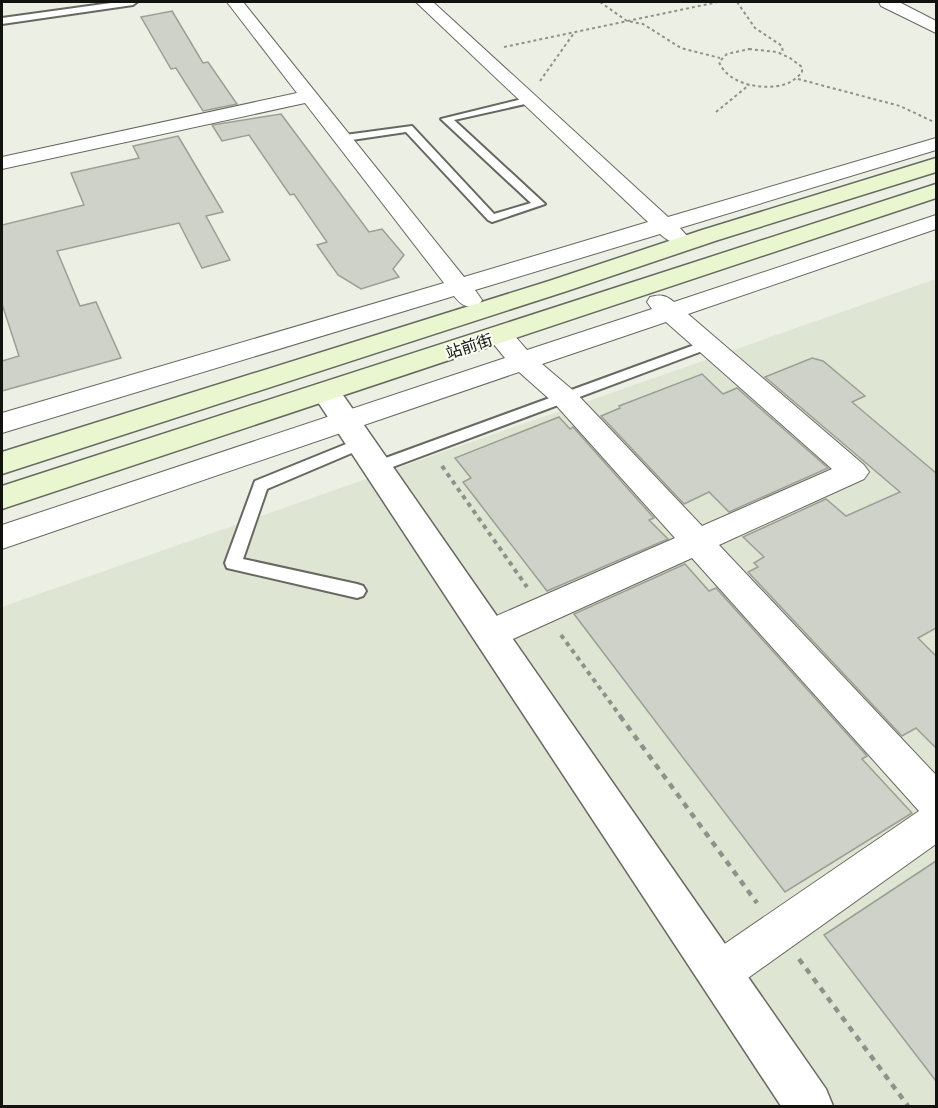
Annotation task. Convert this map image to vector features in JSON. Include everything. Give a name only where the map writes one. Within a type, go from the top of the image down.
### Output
[{"type":"main road","name":"站前街","points":[[2,463],[710,235],[936,165]]},
{"type":"main road","name":"站前街","points":[[2,498],[936,191]]},
{"type":"street","points":[[235,2],[345,138],[478,311]]},
{"type":"street","points":[[887,2],[936,28]]},
{"type":"street","points":[[428,5],[458,32],[535,92],[664,225],[686,244]]},
{"type":"street","points":[[2,163],[311,96]]},
{"type":"street","points":[[2,423],[936,144]]},
{"type":"street","points":[[2,537],[361,444],[522,361],[936,222]]},
{"type":"street","points":[[490,634],[854,472],[669,312],[645,288]]},
{"type":"street","points":[[500,336],[522,361],[566,398],[936,802]]},
{"type":"street","points":[[326,392],[809,1107]]},
{"type":"street","points":[[719,973],[936,822]]},
{"type":"lane","points":[[2,21],[132,2]]},
{"type":"lane","points":[[345,138],[408,128],[492,218],[539,204],[446,119],[535,92]]},
{"type":"lane","points":[[357,591],[233,563],[260,484],[361,444],[430,448],[708,344]]},
{"type":"path","points":[[600,2],[627,21],[643,24],[681,48],[720,58]]},
{"type":"path","points":[[503,47],[718,2]]},
{"type":"path","points":[[737,2],[755,28],[782,46],[783,54]]},
{"type":"path","points":[[535,92],[574,32]]},
{"type":"path","points":[[798,79],[802,73],[802,67],[783,54],[749,49],[726,53],[718,63],[720,70],[726,76],[749,84],[778,86],[798,79],[900,106],[936,123]]},
{"type":"path","points":[[717,112],[749,84]]},
{"type":"path","points":[[430,448],[543,610],[908,1107]]},
{"type":"shaded area","points":[[936,279],[936,1106],[2,1106],[2,607]]},
{"type":"building","points":[[172,11],[203,63],[208,62],[237,104],[203,111],[176,68],[171,69],[141,17]]},
{"type":"building","points":[[281,114],[369,232],[382,229],[404,255],[393,269],[399,277],[361,289],[338,275],[317,245],[327,242],[294,194],[290,195],[249,135],[222,141],[212,125]]},
{"type":"building","points":[[178,136],[223,212],[206,216],[230,260],[202,268],[179,223],[57,251],[80,306],[96,302],[121,358],[2,391],[2,361],[19,356],[2,304],[2,225],[84,205],[71,173],[139,158],[133,146]]},
{"type":"building","points":[[812,358],[823,361],[865,396],[852,402],[936,473],[936,628],[918,638],[936,656],[936,748],[916,728],[902,736],[748,572],[758,567],[754,563],[764,557],[743,537],[826,499],[846,516],[900,492],[765,377]]},
{"type":"building","points":[[702,374],[723,394],[737,388],[828,468],[729,512],[709,492],[684,504],[601,416],[620,408],[619,406]]},
{"type":"building","points":[[559,417],[570,429],[573,427],[654,518],[649,520],[668,539],[547,591],[463,482],[471,478],[455,458]]},
{"type":"building","points":[[685,564],[709,591],[716,588],[867,756],[862,759],[912,813],[785,892],[574,614]]},
{"type":"building","points":[[936,861],[936,1081],[824,935]]}]
